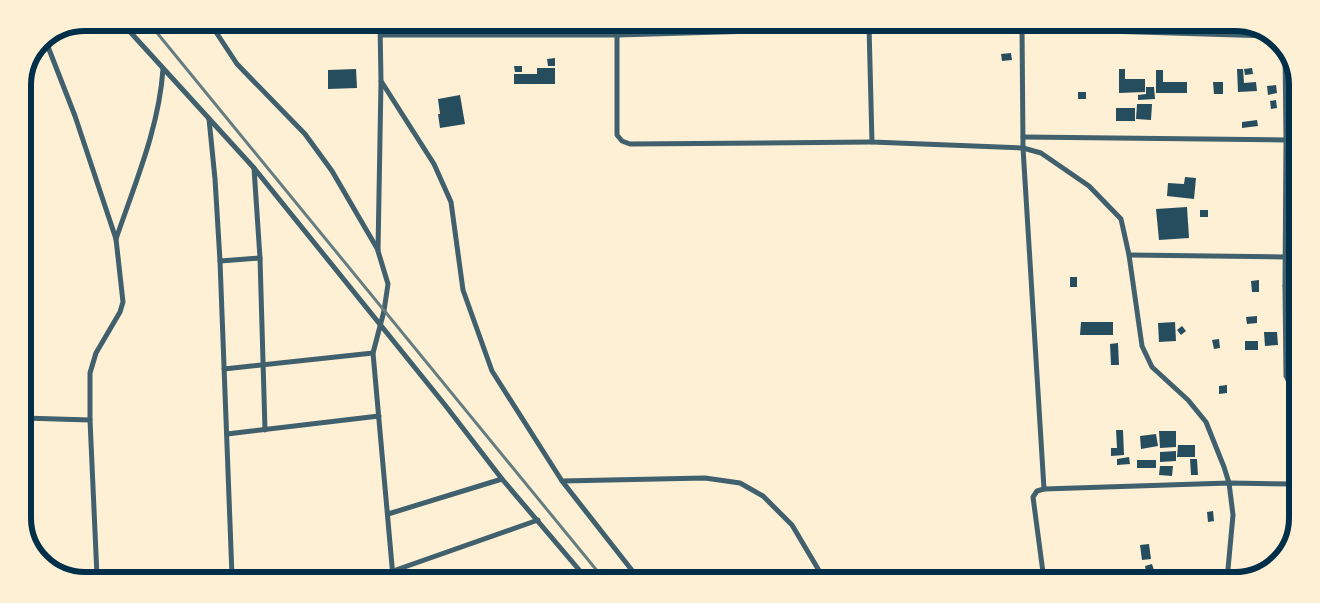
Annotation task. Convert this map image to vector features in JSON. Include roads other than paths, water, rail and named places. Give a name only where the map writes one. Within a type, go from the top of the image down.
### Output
[{"type":"street","points":[[129,31],[254,168],[502,478],[581,572]]},
{"type":"street","points":[[215,31],[237,64],[305,134],[332,171],[378,251],[388,284],[373,353],[393,572]]},
{"type":"street","points":[[378,251],[381,31]]},
{"type":"street","points":[[617,31],[617,135],[622,141],[630,144],[872,142],[1023,148],[1040,153],[1089,186],[1120,219],[1129,255],[1142,346],[1152,367],[1188,400],[1206,422],[1224,467],[1229,483],[1233,515],[1228,572]]},
{"type":"street","points":[[381,35],[617,35],[743,31]]},
{"type":"street","points":[[869,31],[872,142]]},
{"type":"street","points":[[1022,31],[1023,148],[1044,489]]},
{"type":"street","points":[[1115,31],[1256,36]]},
{"type":"street","points":[[48,47],[75,116],[116,239],[123,302],[120,312],[96,353],[90,373],[90,420],[97,572]]},
{"type":"street","points":[[1285,66],[1286,376],[1289,380]]},
{"type":"street","points":[[116,239],[148,146],[161,95],[163,69]]},
{"type":"street","points":[[381,81],[434,164],[451,202],[463,290],[492,371],[562,481],[633,572]]},
{"type":"street","points":[[209,118],[220,261],[232,572]]},
{"type":"street","points":[[1023,137],[1286,140]]},
{"type":"street","points":[[254,168],[260,258],[265,430]]},
{"type":"street","points":[[1129,255],[1285,257]]},
{"type":"street","points":[[220,261],[260,258]]},
{"type":"street","points":[[1285,286],[1289,286]]},
{"type":"street","points":[[224,370],[373,353]]},
{"type":"street","points":[[227,434],[379,416]]},
{"type":"street","points":[[31,418],[90,420]]},
{"type":"street","points":[[388,514],[502,478]]},
{"type":"street","points":[[562,481],[705,478],[740,483],[763,496],[792,525],[820,572]]},
{"type":"street","points":[[1043,572],[1033,497],[1037,491],[1044,489],[1229,483],[1289,484]]},
{"type":"street","points":[[398,572],[538,520]]},
{"type":"railway","points":[[156,31],[598,572]]}]
